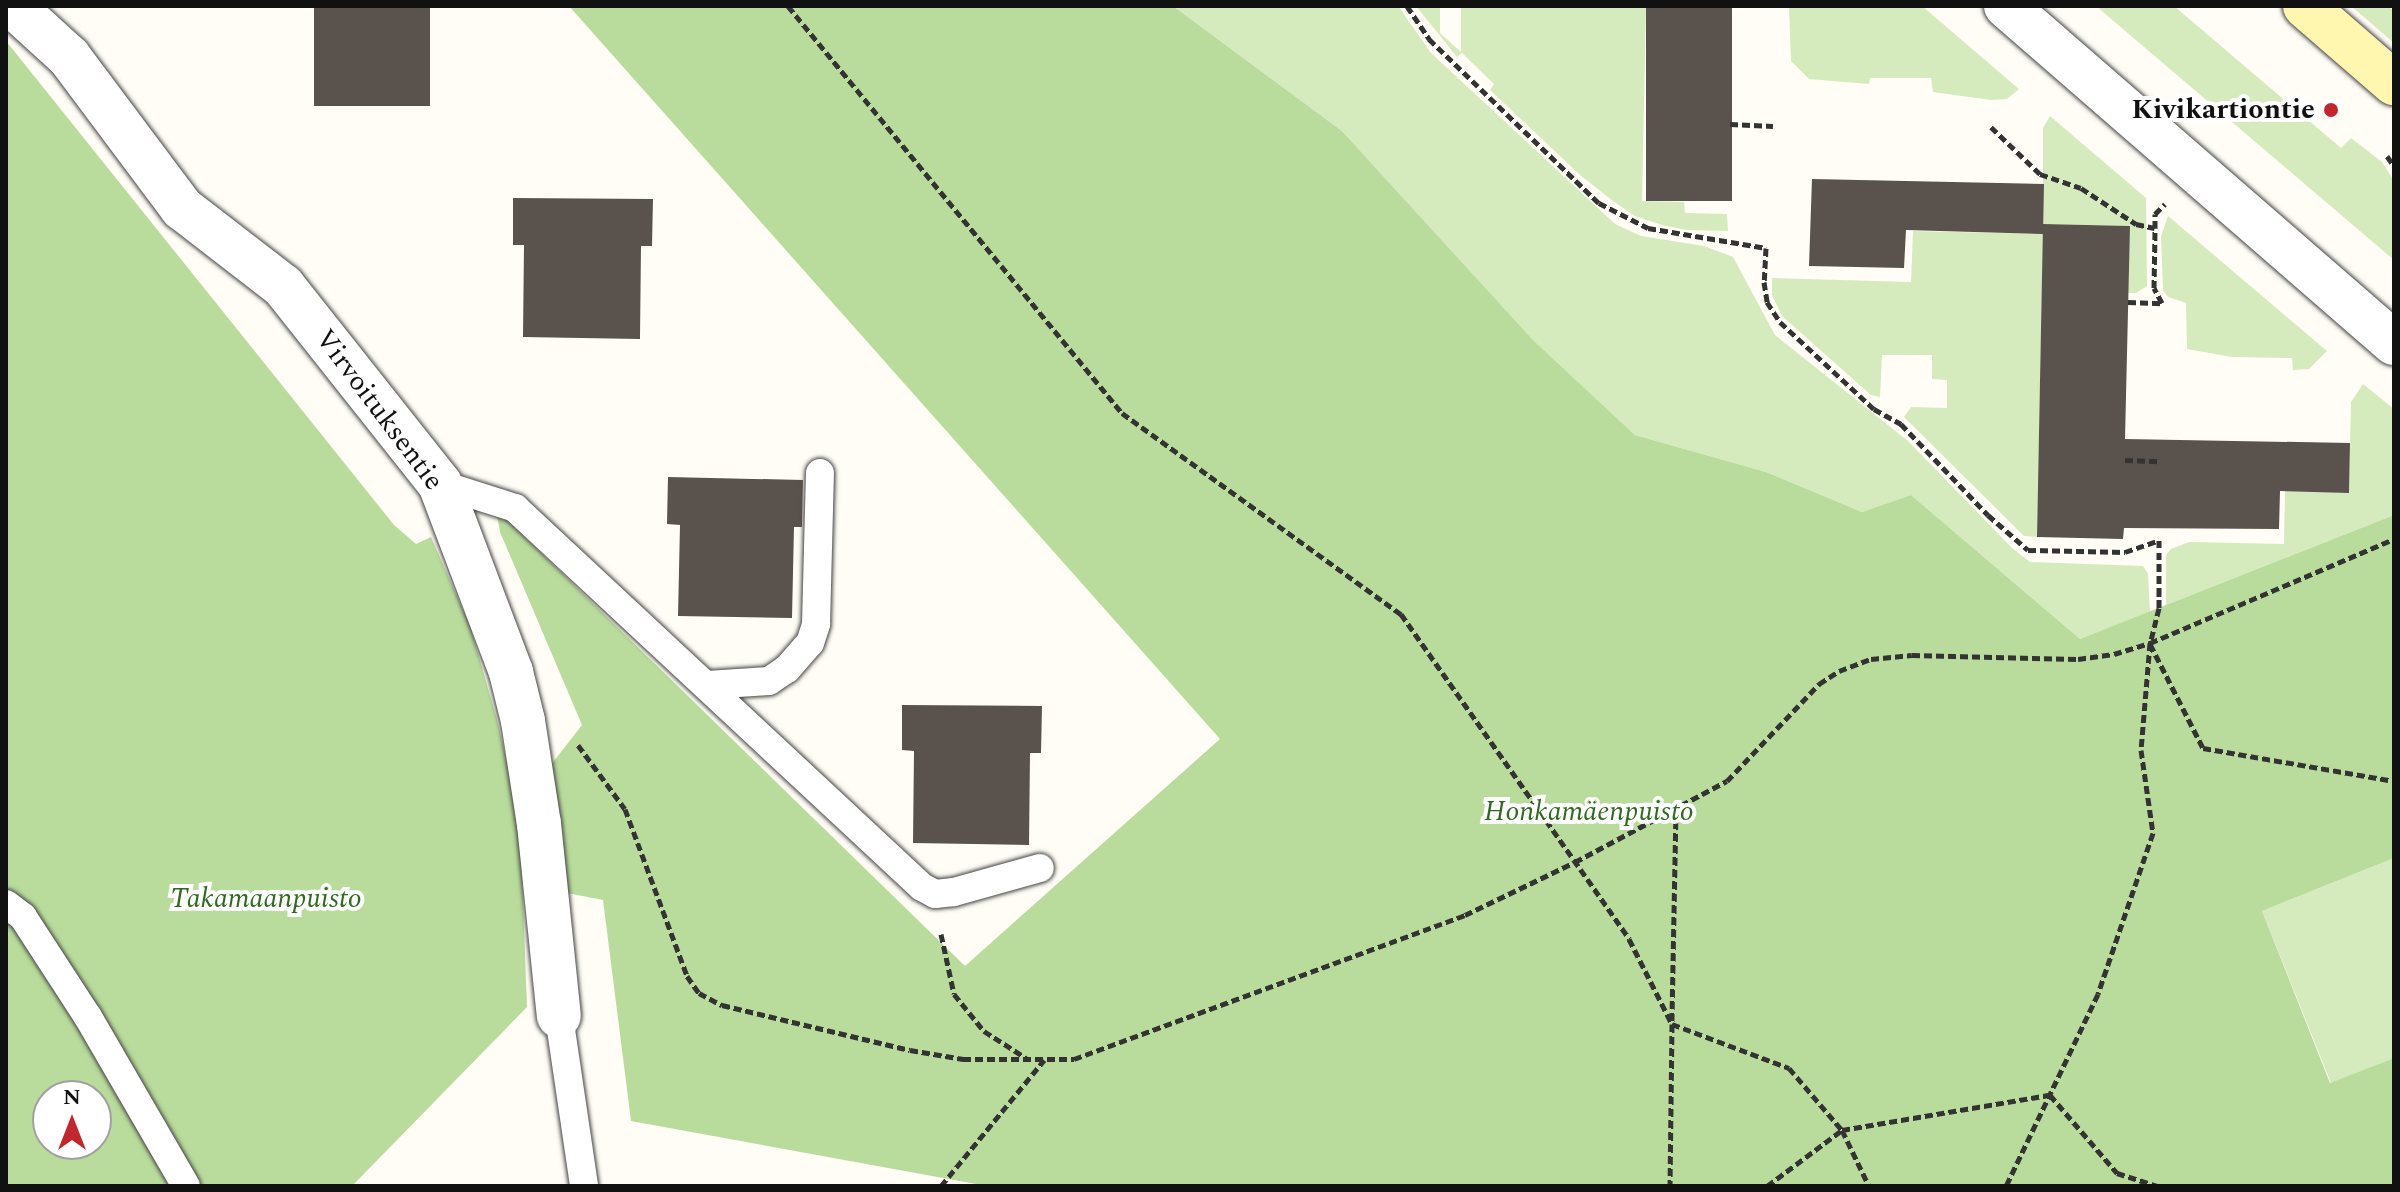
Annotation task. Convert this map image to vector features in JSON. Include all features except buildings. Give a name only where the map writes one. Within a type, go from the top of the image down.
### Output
[{"type":"main road","points":[[2305,6],[2394,83]]},
{"type":"street","name":"Virvoituksentie","points":[[13,6],[69,57],[182,208],[283,286],[440,484],[511,672],[523,721],[539,824],[559,1016]]},
{"type":"street","points":[[2006,6],[2394,343]]},
{"type":"lane","points":[[707,685],[769,681],[787,669],[810,643],[816,624],[820,473]]},
{"type":"lane","points":[[440,484],[515,508],[922,887],[935,894],[954,892],[1040,868]]},
{"type":"lane","points":[[6,904],[23,917],[88,1017],[186,1186]]},
{"type":"lane","points":[[559,1016],[584,1186]]},
{"type":"path","points":[[788,6],[1122,413],[1401,614],[1629,939],[1672,1024],[1789,1068],[1842,1130],[1869,1186]]},
{"type":"path","points":[[1407,6],[1429,39],[1599,203],[1648,228],[1766,248],[1767,302],[1780,322],[1874,409],[1901,424],[1988,515],[2028,550],[2125,552],[2159,540],[2159,608],[2150,643],[2141,750],[2153,833],[2098,994],[2006,1186]]},
{"type":"path","points":[[1730,124],[1773,126]]},
{"type":"path","points":[[1991,127],[2040,174],[2081,188],[2136,224],[2155,228]]},
{"type":"path","points":[[2387,156],[2394,166]]},
{"type":"path","points":[[2128,302],[2162,303],[2154,288],[2155,214],[2166,202]]},
{"type":"path","points":[[2125,460],[2159,461]]},
{"type":"path","points":[[523,721],[566,733],[612,787],[625,809],[687,976],[699,993],[722,1005],[910,1050],[963,1059],[1074,1059],[1153,1033],[1465,915],[1575,862],[1727,781],[1819,684],[1839,671],[1871,659],[1912,655],[2078,659],[2114,654],[2150,643],[2394,539]]},
{"type":"path","points":[[2150,643],[2203,748],[2394,781]]},
{"type":"path","points":[[1670,1186],[1676,809]]},
{"type":"path","points":[[935,894],[954,994],[984,1031],[1027,1059]]},
{"type":"path","points":[[941,1186],[1044,1059]]},
{"type":"path","points":[[1767,1186],[1842,1130],[2050,1095]]},
{"type":"path","points":[[2050,1095],[2117,1173],[2157,1186]]},
{"type":"green space","name":"Honkamäenpuisto","points":[[569,6],[1173,6],[1342,131],[1533,340],[1635,435],[1766,472],[1862,512],[1911,495],[2080,639],[2394,515],[2394,858],[2262,911],[2330,1083],[2394,1058],[2394,1186],[987,1186],[631,1121],[603,900],[562,892],[547,770],[582,725],[500,532],[496,509],[965,966],[1220,739]]},
{"type":"green space","points":[[1173,6],[1398,6],[1431,53],[1615,224],[1641,236],[1704,246],[1733,257],[1775,335],[1908,441],[2012,548],[2030,562],[2143,566],[2148,574],[2150,612],[2080,639],[1911,495],[1862,512],[1766,472],[1635,435],[1533,340],[1342,131]]},
{"type":"green space","points":[[1416,6],[1440,6],[1440,33],[1461,52],[1461,6],[1646,6],[1642,201],[1684,202],[1685,213],[1727,214],[1728,231],[1686,230],[1662,225],[1635,216],[1613,201],[1580,175],[1490,90],[1494,84],[1462,53],[1457,57]]},
{"type":"green space","points":[[1789,6],[1922,6],[2019,89],[2007,99],[1991,100],[1933,92],[1931,78],[1870,78],[1869,84],[1809,79],[1791,61]]},
{"type":"green space","points":[[2096,6],[2174,6],[2341,148],[2351,138],[2382,162],[2394,181],[2394,260]]},
{"type":"green space","points":[[2351,6],[2388,6],[2394,11],[2394,43]]},
{"type":"green space","name":"Takamaanpuisto","points":[[6,41],[394,525],[416,544],[431,537],[470,626],[498,723],[520,823],[527,1007],[352,1186],[6,1186]]},
{"type":"green space","points":[[2050,116],[2146,198],[2147,286],[2136,293],[2128,293],[2129,226],[2043,224],[2043,128]]},
{"type":"green space","points":[[2168,216],[2327,351],[2309,369],[2293,370],[2292,358],[2232,357],[2187,349],[2186,303],[2168,297],[2163,290],[2161,236]]},
{"type":"green space","points":[[1913,231],[2043,234],[2037,537],[2024,536],[1904,417],[1911,407],[1947,408],[1947,380],[1932,379],[1932,355],[1882,355],[1880,397],[1871,395],[1782,316],[1772,295],[1772,278],[1911,282]]},
{"type":"green space","points":[[2363,384],[2394,409],[2394,515],[2166,605],[2166,555],[2171,549],[2189,542],[2284,544],[2285,491],[2349,492],[2351,402]]},
{"type":"green space","points":[[2394,858],[2394,1058],[2331,1083],[2262,911]]},
{"type":"place","name":"Kivikartiontie","points":[[2331,110]]}]
